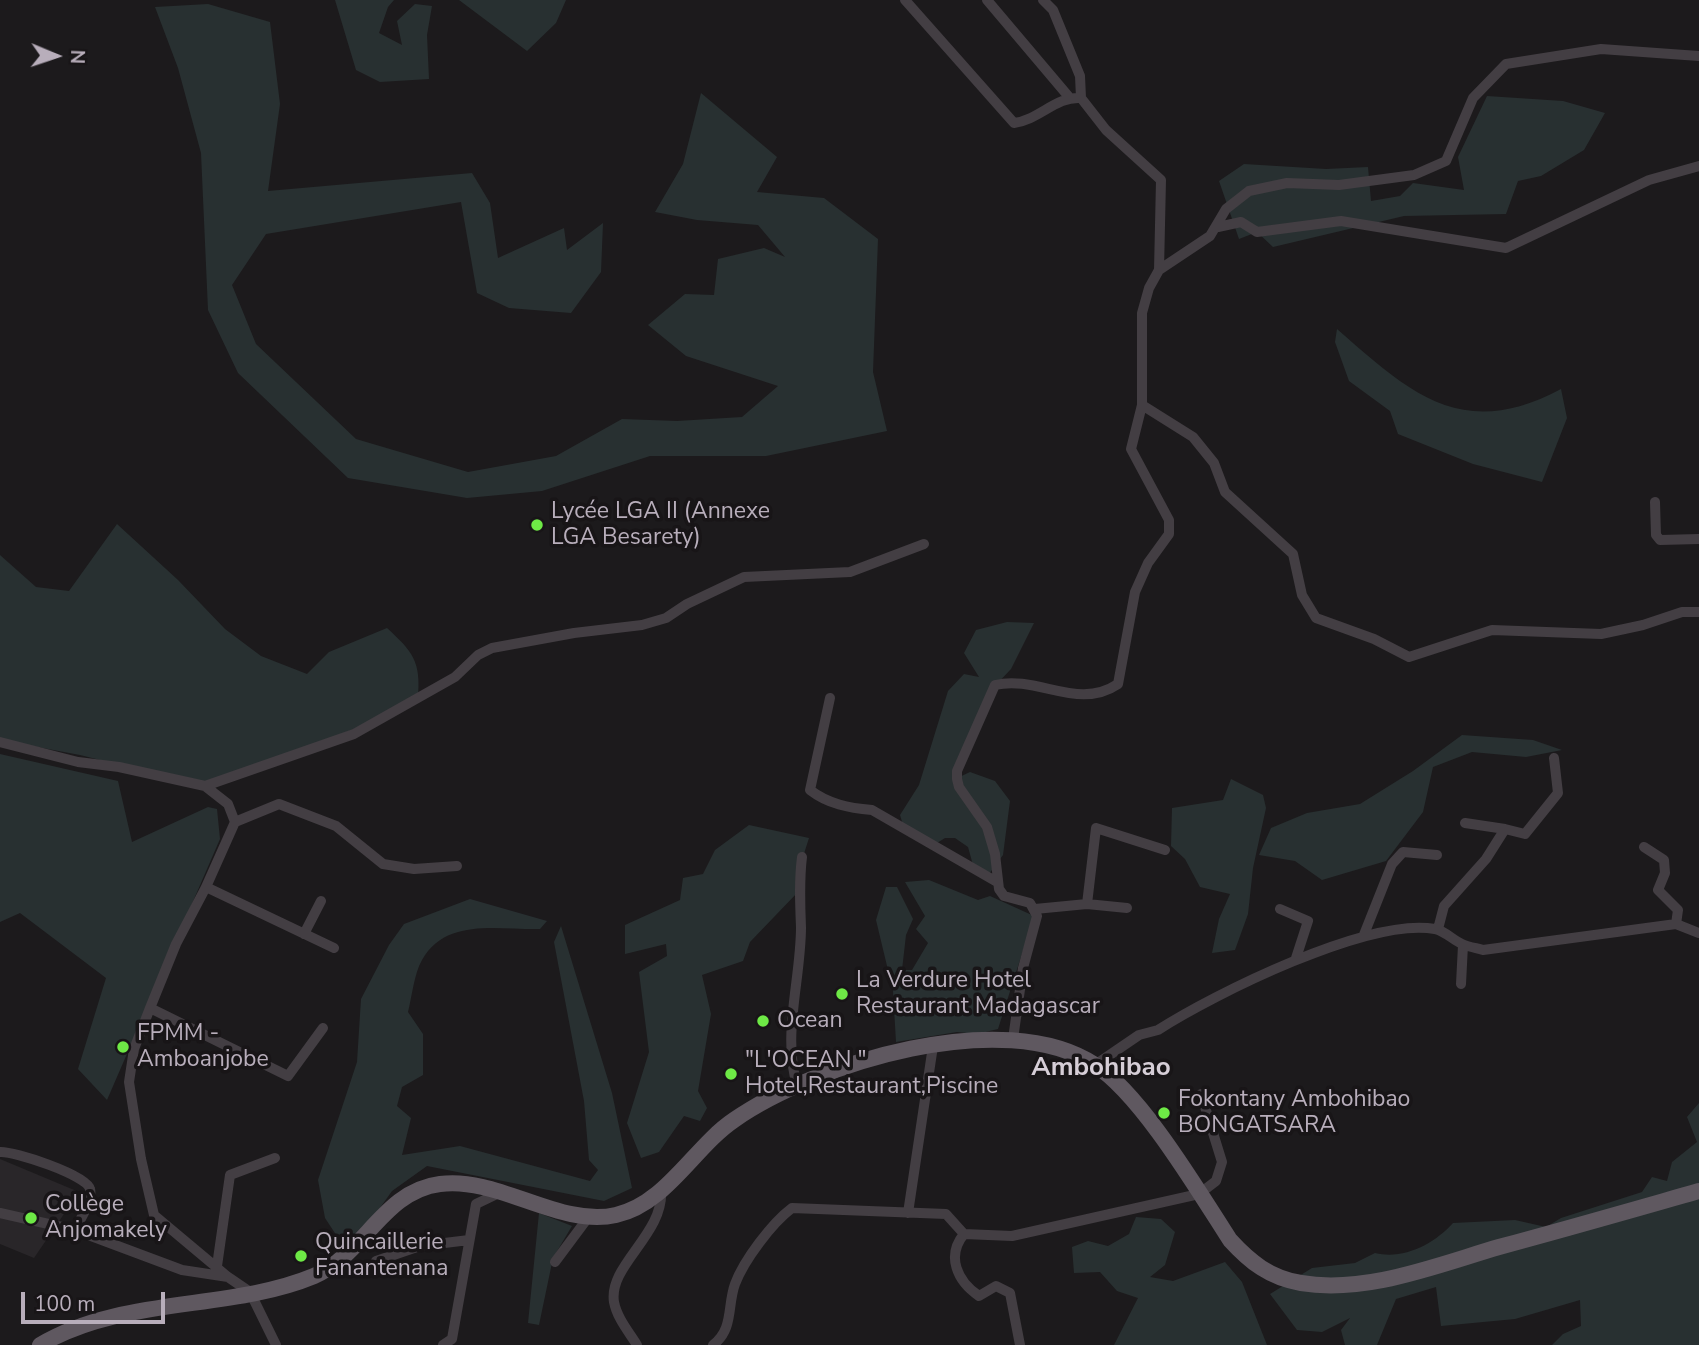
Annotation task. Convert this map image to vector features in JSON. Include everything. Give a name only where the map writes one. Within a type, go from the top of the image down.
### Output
[{"type":"main road","points":[[40,1345],[79,1326],[114,1317],[285,1286],[317,1275],[348,1253],[396,1202],[422,1188],[458,1182],[590,1215],[622,1214],[661,1188],[728,1124],[771,1096],[892,1054],[982,1038],[1013,1039],[1050,1046],[1095,1065],[1137,1108],[1230,1240],[1263,1270],[1290,1281],[1321,1285],[1366,1282],[1428,1268],[1699,1191]]},
{"type":"street","points":[[905,0],[1014,123],[1025,122],[1069,97],[1081,98]]},
{"type":"street","points":[[987,0],[1069,97]]},
{"type":"street","points":[[1013,1039],[1023,968],[1037,916],[1030,903],[1004,896],[997,881],[995,854],[986,827],[958,787],[957,771],[995,685],[1008,682],[1088,696],[1104,694],[1118,684],[1135,592],[1148,564],[1169,534],[1169,520],[1131,449],[1142,405],[1142,313],[1158,270],[1161,180],[1106,130],[1081,98],[1080,76],[1053,10],[1043,0]]},
{"type":"street","points":[[1158,270],[1186,254],[1218,227],[1226,209],[1249,191],[1287,183],[1339,185],[1414,175],[1446,161],[1473,99],[1507,64],[1601,49],[1699,56]]},
{"type":"street","points":[[1218,227],[1241,222],[1257,232],[1278,232],[1341,221],[1506,248],[1649,180],[1699,166]]},
{"type":"street","points":[[1142,405],[1193,437],[1214,463],[1225,492],[1293,554],[1302,595],[1316,618],[1374,639],[1409,657],[1492,630],[1601,634],[1643,625],[1682,612],[1699,612]]},
{"type":"street","points":[[1655,502],[1656,535],[1660,540],[1699,539]]},
{"type":"street","points":[[205,786],[354,734],[455,677],[478,655],[492,648],[575,633],[642,625],[666,618],[687,604],[744,577],[850,572],[924,544]]},
{"type":"street","points":[[830,698],[810,790],[820,797],[850,808],[872,810],[997,881]]},
{"type":"street","points":[[0,742],[78,762],[119,767],[205,786],[228,804],[235,821]]},
{"type":"street","points":[[1465,823],[1525,834],[1558,793],[1554,758]]},
{"type":"street","points":[[276,1345],[250,1292],[154,1215],[129,1082],[134,1049],[176,944],[206,887],[235,821],[279,804],[336,826],[383,864],[414,869],[457,866]]},
{"type":"street","points":[[1087,904],[1096,828],[1165,850]]},
{"type":"street","points":[[1438,929],[1444,906],[1486,859],[1505,829]]},
{"type":"street","points":[[1644,847],[1664,860],[1665,873],[1658,890],[1678,910],[1676,924]]},
{"type":"street","points":[[1363,937],[1392,864],[1403,852],[1437,855]]},
{"type":"street","points":[[797,1085],[791,1066],[801,927],[797,892],[802,857]]},
{"type":"street","points":[[206,887],[334,948]]},
{"type":"street","points":[[304,934],[321,901]]},
{"type":"street","points":[[1035,909],[1087,904],[1126,908]]},
{"type":"street","points":[[1280,909],[1308,921],[1296,958]]},
{"type":"street","points":[[1095,1065],[1139,1035],[1158,1030],[1296,958],[1363,937],[1417,928],[1438,929],[1463,945],[1483,950],[1676,924],[1699,933]]},
{"type":"street","points":[[1461,984],[1463,945]]},
{"type":"street","points":[[150,1008],[288,1076],[323,1028]]},
{"type":"street","points":[[908,1213],[933,1046]]},
{"type":"street","points":[[713,1345],[727,1327],[735,1284],[776,1220],[792,1209],[946,1214],[964,1234],[1012,1236],[1199,1194],[1216,1181],[1222,1161],[1201,1094]]},
{"type":"street","points":[[0,1152],[60,1169],[85,1180],[90,1187],[90,1196],[75,1230]]},
{"type":"street","points":[[217,1266],[229,1175],[275,1158]]},
{"type":"street","points":[[637,1345],[620,1320],[613,1300],[624,1266],[653,1226],[663,1202],[661,1188]]},
{"type":"street","points":[[443,1345],[452,1339],[476,1204],[501,1192]]},
{"type":"street","points":[[0,1213],[75,1230],[182,1270],[228,1277]]},
{"type":"street","points":[[555,1262],[590,1215]]},
{"type":"street","points":[[964,1234],[955,1245],[955,1262],[964,1286],[979,1296],[996,1286],[1010,1293],[1020,1345]]},
{"type":"street","points":[[376,1261],[420,1246],[469,1240]]},
{"type":"shaded area","points":[[335,0],[394,0],[388,7],[379,33],[402,45],[397,21],[415,4],[432,6],[427,35],[429,79],[380,82],[356,70]]},
{"type":"shaded area","points":[[459,0],[566,0],[556,23],[527,51]]},
{"type":"shaded area","points":[[208,4],[270,22],[280,104],[268,191],[472,173],[490,203],[498,258],[564,228],[567,250],[603,223],[601,272],[571,313],[509,308],[477,293],[461,202],[266,234],[232,285],[256,344],[356,439],[468,472],[556,456],[622,419],[677,421],[742,417],[778,386],[686,356],[648,325],[685,294],[714,295],[718,259],[764,248],[785,257],[758,225],[697,220],[655,212],[683,164],[701,93],[777,157],[757,192],[824,198],[878,239],[873,372],[887,431],[766,456],[650,456],[542,491],[467,498],[348,478],[238,373],[208,310],[201,153],[178,68],[155,7]]},
{"type":"shaded area","points":[[1487,96],[1563,101],[1605,113],[1584,150],[1541,176],[1518,181],[1506,214],[1404,216],[1273,247],[1257,232],[1239,239],[1219,181],[1244,164],[1326,169],[1368,167],[1371,201],[1400,196],[1413,183],[1464,190],[1458,157]]},
{"type":"shaded area","points":[[1337,329],[1389,373],[1439,403],[1466,410],[1494,411],[1526,404],[1561,389],[1567,418],[1542,482],[1473,464],[1398,434],[1390,411],[1349,381],[1335,342]]},
{"type":"shaded area","points":[[117,524],[178,580],[225,629],[261,656],[307,674],[329,652],[387,628],[413,658],[418,675],[418,698],[383,718],[205,786],[80,755],[0,740],[0,555],[36,587],[69,591]]},
{"type":"shaded area","points":[[1007,622],[1034,623],[1011,669],[994,687],[953,780],[970,772],[995,781],[1010,801],[1003,855],[986,878],[973,865],[968,847],[955,838],[945,838],[937,843],[906,835],[900,815],[919,785],[948,691],[964,674],[979,677],[964,653],[976,630]]},
{"type":"shaded area","points":[[1462,735],[1533,740],[1562,750],[1526,757],[1472,752],[1433,767],[1423,812],[1386,861],[1322,880],[1295,861],[1259,855],[1271,828],[1307,813],[1360,804],[1413,771]]},
{"type":"shaded area","points":[[0,754],[118,781],[132,842],[208,807],[217,809],[220,839],[107,1100],[78,1069],[106,978],[20,913],[0,922]]},
{"type":"shaded area","points":[[1231,779],[1263,795],[1266,808],[1253,868],[1248,914],[1235,950],[1212,953],[1219,919],[1230,894],[1200,887],[1185,859],[1171,846],[1172,808],[1223,800]]},
{"type":"shaded area","points":[[749,825],[809,838],[801,863],[798,892],[750,942],[743,961],[702,975],[711,1014],[698,1091],[707,1108],[700,1121],[684,1116],[659,1152],[641,1158],[627,1123],[649,1052],[639,972],[667,956],[666,944],[625,954],[625,925],[680,900],[683,878],[703,874],[715,850]]},
{"type":"shaded area","points":[[929,880],[978,900],[990,896],[1034,916],[998,1029],[977,1034],[957,1032],[896,1042],[893,991],[876,920],[886,887],[897,887],[913,919],[906,935],[902,970],[912,970],[928,943],[916,929],[925,916],[905,882]]},
{"type":"shaded area","points":[[470,899],[547,921],[540,929],[491,928],[459,932],[432,946],[422,960],[408,1012],[423,1034],[423,1075],[402,1087],[397,1106],[411,1118],[402,1155],[460,1146],[590,1181],[598,1170],[589,1160],[584,1101],[554,942],[561,926],[612,1093],[632,1188],[604,1201],[427,1166],[392,1191],[348,1253],[325,1218],[318,1180],[357,1062],[361,999],[389,945],[404,924]]},
{"type":"shaded area","points":[[1699,1103],[1699,1345],[1552,1345],[1563,1334],[1581,1326],[1580,1300],[1515,1319],[1441,1326],[1436,1287],[1396,1299],[1377,1345],[1345,1345],[1341,1330],[1350,1318],[1322,1332],[1297,1330],[1270,1294],[1312,1268],[1355,1263],[1375,1253],[1397,1254],[1418,1248],[1437,1238],[1453,1223],[1515,1220],[1546,1227],[1561,1218],[1642,1192],[1652,1177],[1667,1181],[1672,1162],[1697,1142],[1687,1117]]},
{"type":"shaded area","name":"Collège Anjomakely","points":[[0,1159],[79,1192],[34,1258],[0,1244]]},
{"type":"shaded area","points":[[539,1213],[572,1226],[553,1258],[539,1325],[528,1323]]},
{"type":"shaded area","points":[[1136,1217],[1161,1219],[1175,1232],[1165,1265],[1150,1277],[1173,1281],[1225,1262],[1242,1282],[1267,1345],[1114,1345],[1138,1298],[1117,1291],[1100,1272],[1074,1273],[1072,1247],[1088,1241],[1108,1246],[1129,1234]]},
{"type":"place","name":"Lycée LGA II (Annexe LGA Besarety)","points":[[537,525]]},
{"type":"place","name":"La Verdure Hotel Restaurant Madagascar","points":[[842,994]]},
{"type":"place","name":"Ocean","points":[[763,1021]]},
{"type":"place","name":"FPMM - Amboanjobe","points":[[123,1047]]},
{"type":"place","name":"\"L'OCEAN \" Hotel,Restaurant,Piscine","points":[[731,1074]]},
{"type":"place","name":"Fokontany Ambohibao BONGATSARA","points":[[1164,1113]]},
{"type":"place","name":"Collège Anjomakely","points":[[31,1218]]},
{"type":"place","name":"Quincaillerie Fanantenana","points":[[301,1256]]},
{"type":"district","name":"Ambohibao","points":[[1101,1069]]}]
